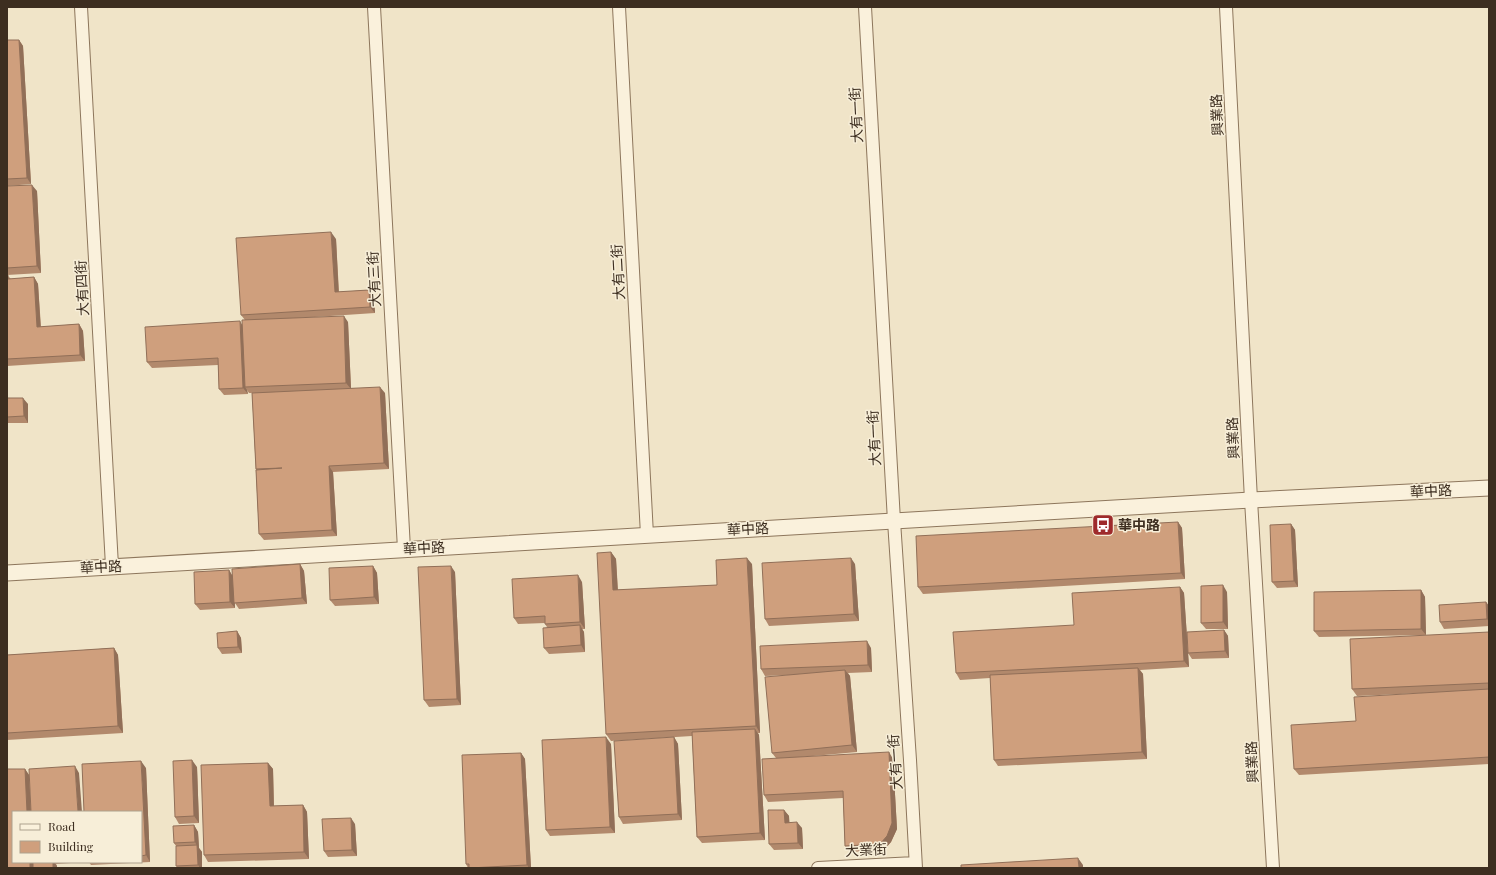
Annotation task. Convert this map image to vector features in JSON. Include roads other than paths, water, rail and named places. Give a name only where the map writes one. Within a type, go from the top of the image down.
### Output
[{"type":"street","name":"大有四街","points":[[81,7],[112,566]]},
{"type":"street","name":"大有三街","points":[[374,7],[404,550]]},
{"type":"street","name":"大有二街","points":[[620,7],[647,535]]},
{"type":"street","name":"大有一街","points":[[865,7],[894,521],[916,865]]},
{"type":"street","name":"興業路","points":[[1226,7],[1251,500],[1273,868]]},
{"type":"street","name":"華中路","points":[[7,573],[1251,500],[1489,488]]},
{"type":"street","name":"大業街","points":[[818,868],[916,865]]},
{"type":"place","name":"華中路","points":[[1103,525]]}]
